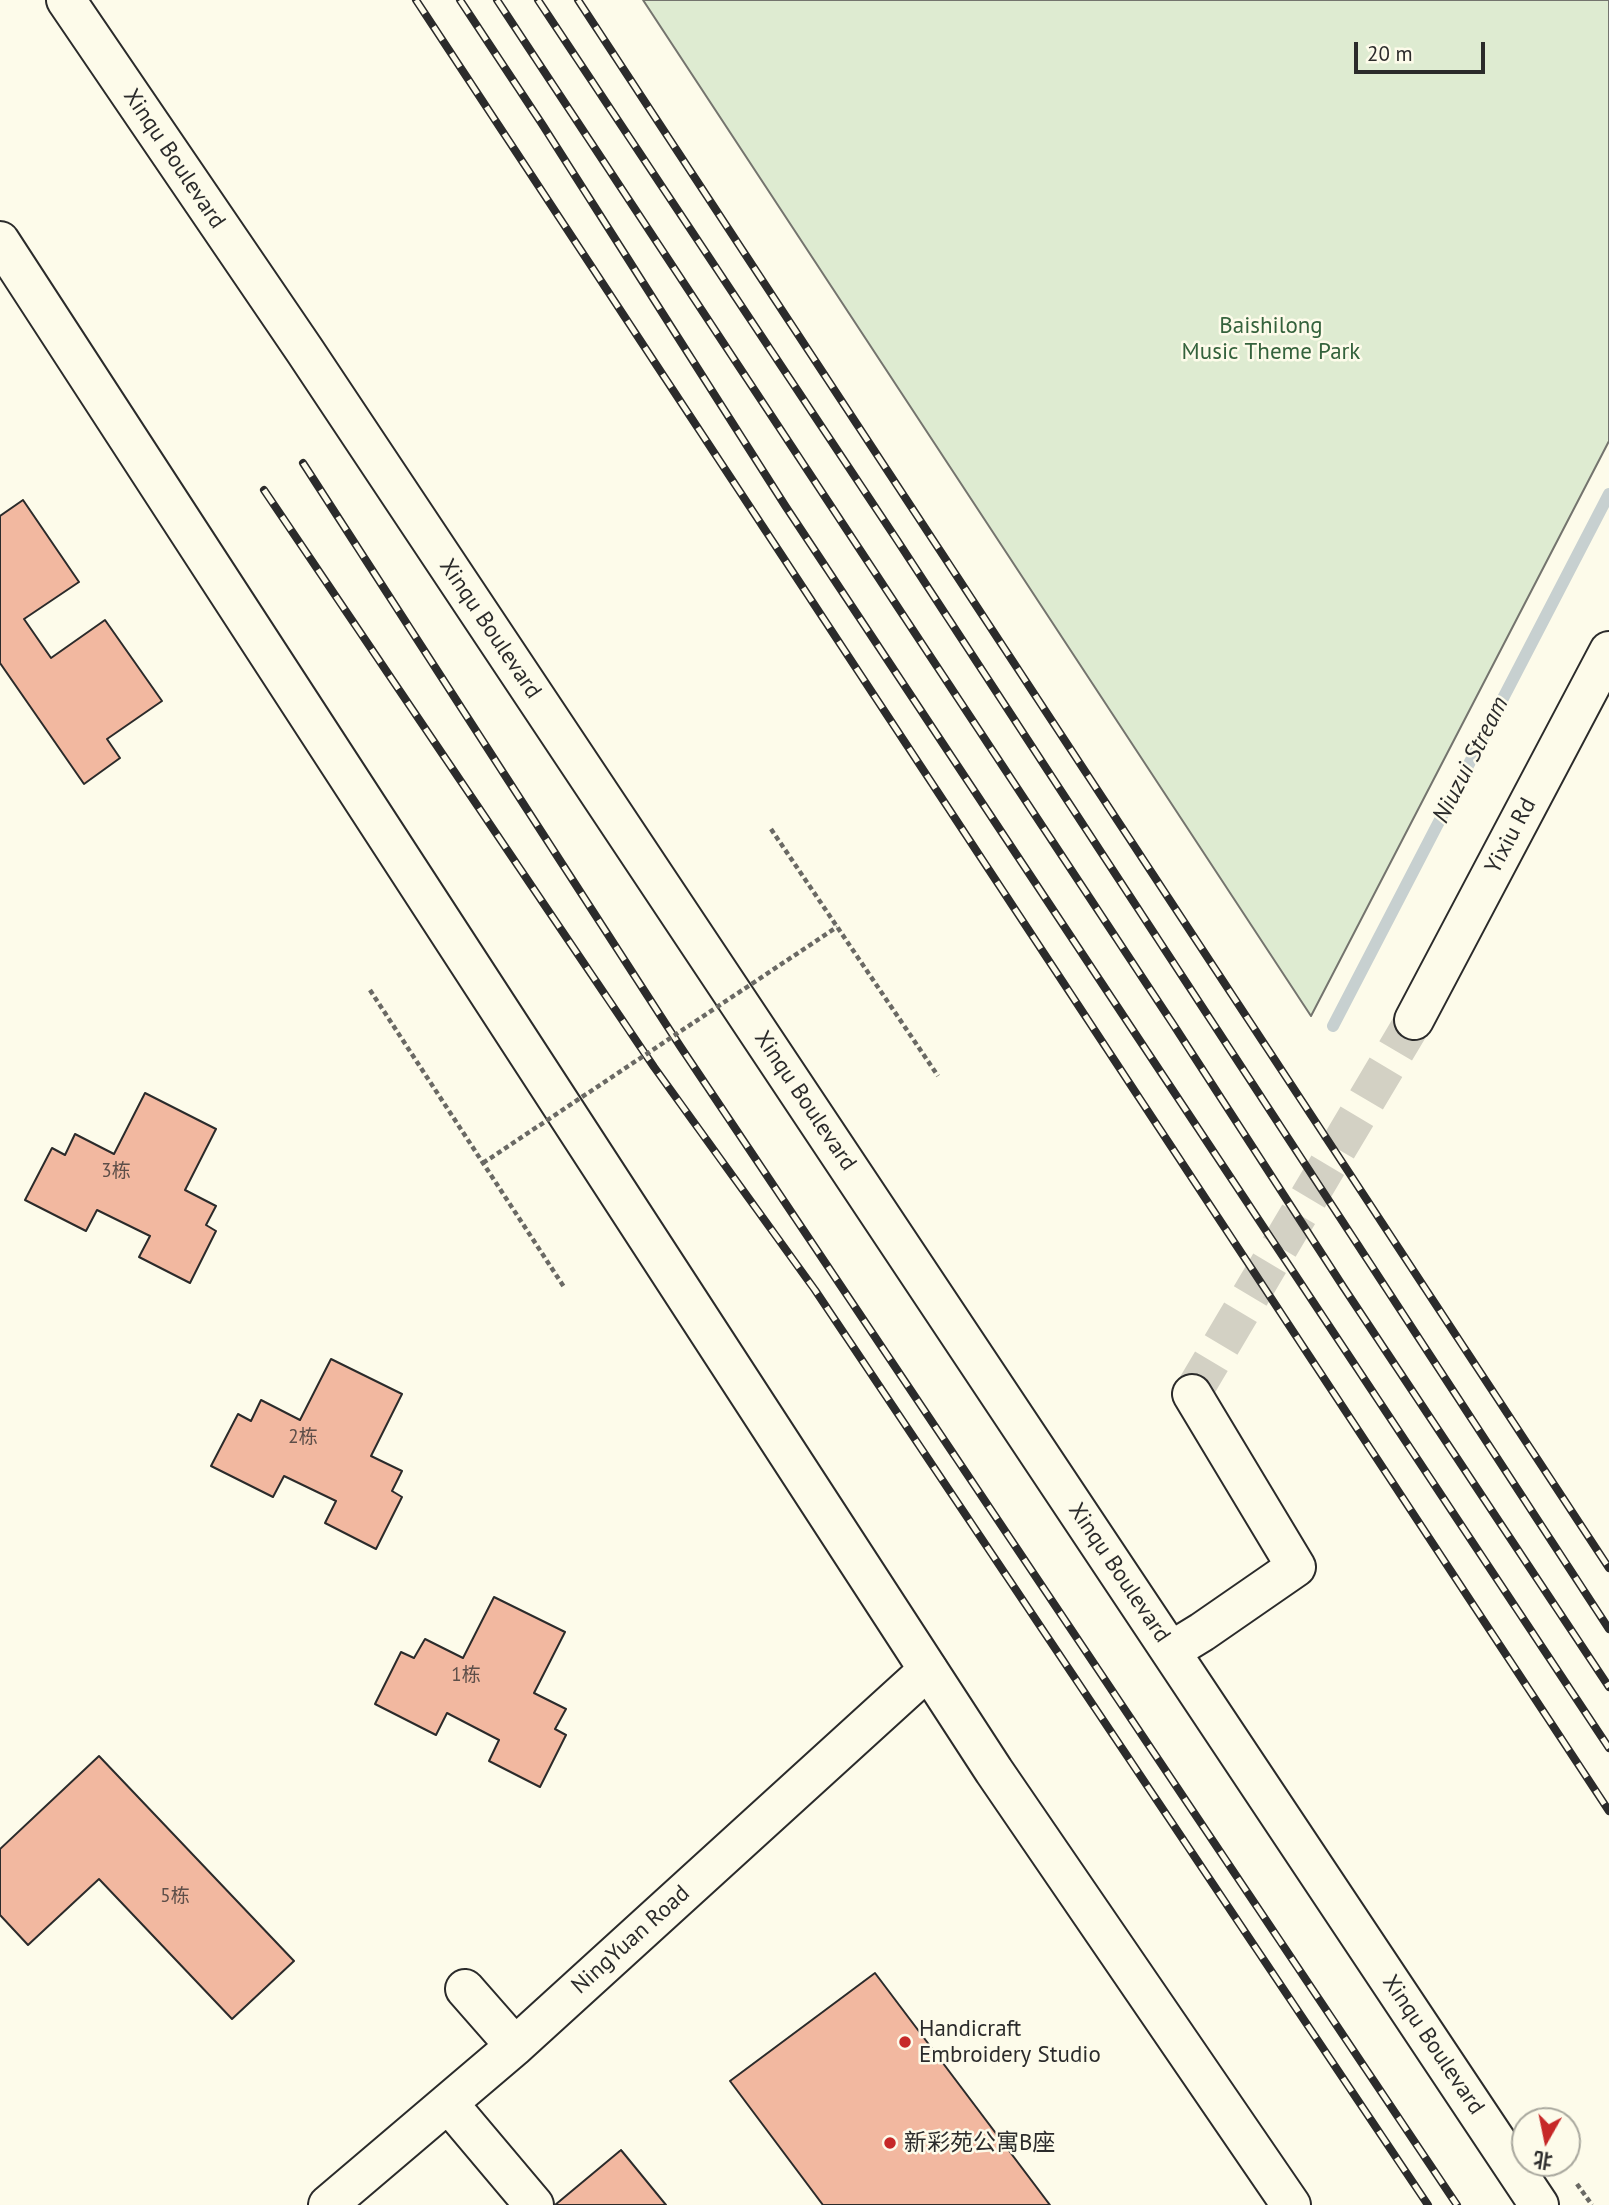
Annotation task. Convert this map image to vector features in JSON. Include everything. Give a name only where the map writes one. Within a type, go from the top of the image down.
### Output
[{"type":"main road","name":"Xinqu Boulevard","points":[[66,0],[313,363],[1539,2205]]},
{"type":"main road","points":[[0,241],[994,1772],[1292,2205]]},
{"type":"main road","name":"Yixiu Rd","points":[[1414,1020],[1609,651]]},
{"type":"main road","points":[[1171,1651],[1296,1567],[1192,1394]]},
{"type":"main road","name":"NingYuan Road","points":[[328,2205],[515,2046],[928,1670]]},
{"type":"main road","points":[[465,1989],[515,2046]]},
{"type":"main road","points":[[448,2103],[534,2205]]},
{"type":"path","points":[[771,829],[938,1076]]},
{"type":"path","points":[[482,1163],[837,927]]},
{"type":"path","points":[[370,990],[564,1287]]},
{"type":"green space","name":"Baishilong Music Theme Park","points":[[643,0],[1609,0],[1609,441],[1311,1016]]},
{"type":"building","points":[[23,500],[79,582],[24,619],[51,658],[105,620],[162,701],[107,739],[120,758],[84,784],[0,663],[0,516]]},
{"type":"building","points":[[145,1093],[216,1129],[185,1190],[216,1206],[206,1225],[216,1231],[190,1283],[139,1257],[150,1236],[97,1210],[86,1231],[25,1200],[52,1148],[65,1155],[75,1134],[114,1154]]},
{"type":"building","points":[[331,1359],[402,1394],[371,1456],[402,1471],[392,1491],[402,1497],[376,1549],[325,1523],[336,1501],[284,1476],[273,1497],[211,1466],[238,1414],[251,1421],[261,1400],[300,1420]]},
{"type":"building","points":[[494,1597],[565,1632],[534,1693],[566,1709],[555,1729],[566,1735],[540,1787],[489,1761],[499,1740],[447,1713],[436,1735],[375,1704],[401,1652],[414,1658],[425,1639],[463,1658]]},
{"type":"building","points":[[99,1756],[294,1961],[232,2019],[99,1879],[28,1945],[0,1915],[0,1849]]},
{"type":"building","name":"新彩苑公寓B座","points":[[875,1973],[1050,2205],[823,2205],[730,2081]]},
{"type":"building","points":[[621,2150],[666,2205],[555,2205]]},
{"type":"waterway","name":"Niuzui Stream","points":[[1333,1026],[1609,494]]},
{"type":"tunnel","points":[[1192,1394],[1414,1020]]},
{"type":"railway","points":[[416,0],[1609,1811]]},
{"type":"railway","points":[[460,0],[786,507],[1609,1748]]},
{"type":"railway","points":[[497,0],[1609,1687]]},
{"type":"railway","points":[[538,0],[897,540],[1609,1629]]},
{"type":"railway","points":[[578,0],[1609,1568]]},
{"type":"railway","points":[[303,463],[680,1046],[1457,2205]]},
{"type":"railway","points":[[264,490],[654,1067],[815,1290],[1428,2205]]},
{"type":"place","name":"Handicraft Embroidery Studio","points":[[905,2042]]},
{"type":"place","name":"新彩苑公寓B座","points":[[890,2143]]}]
